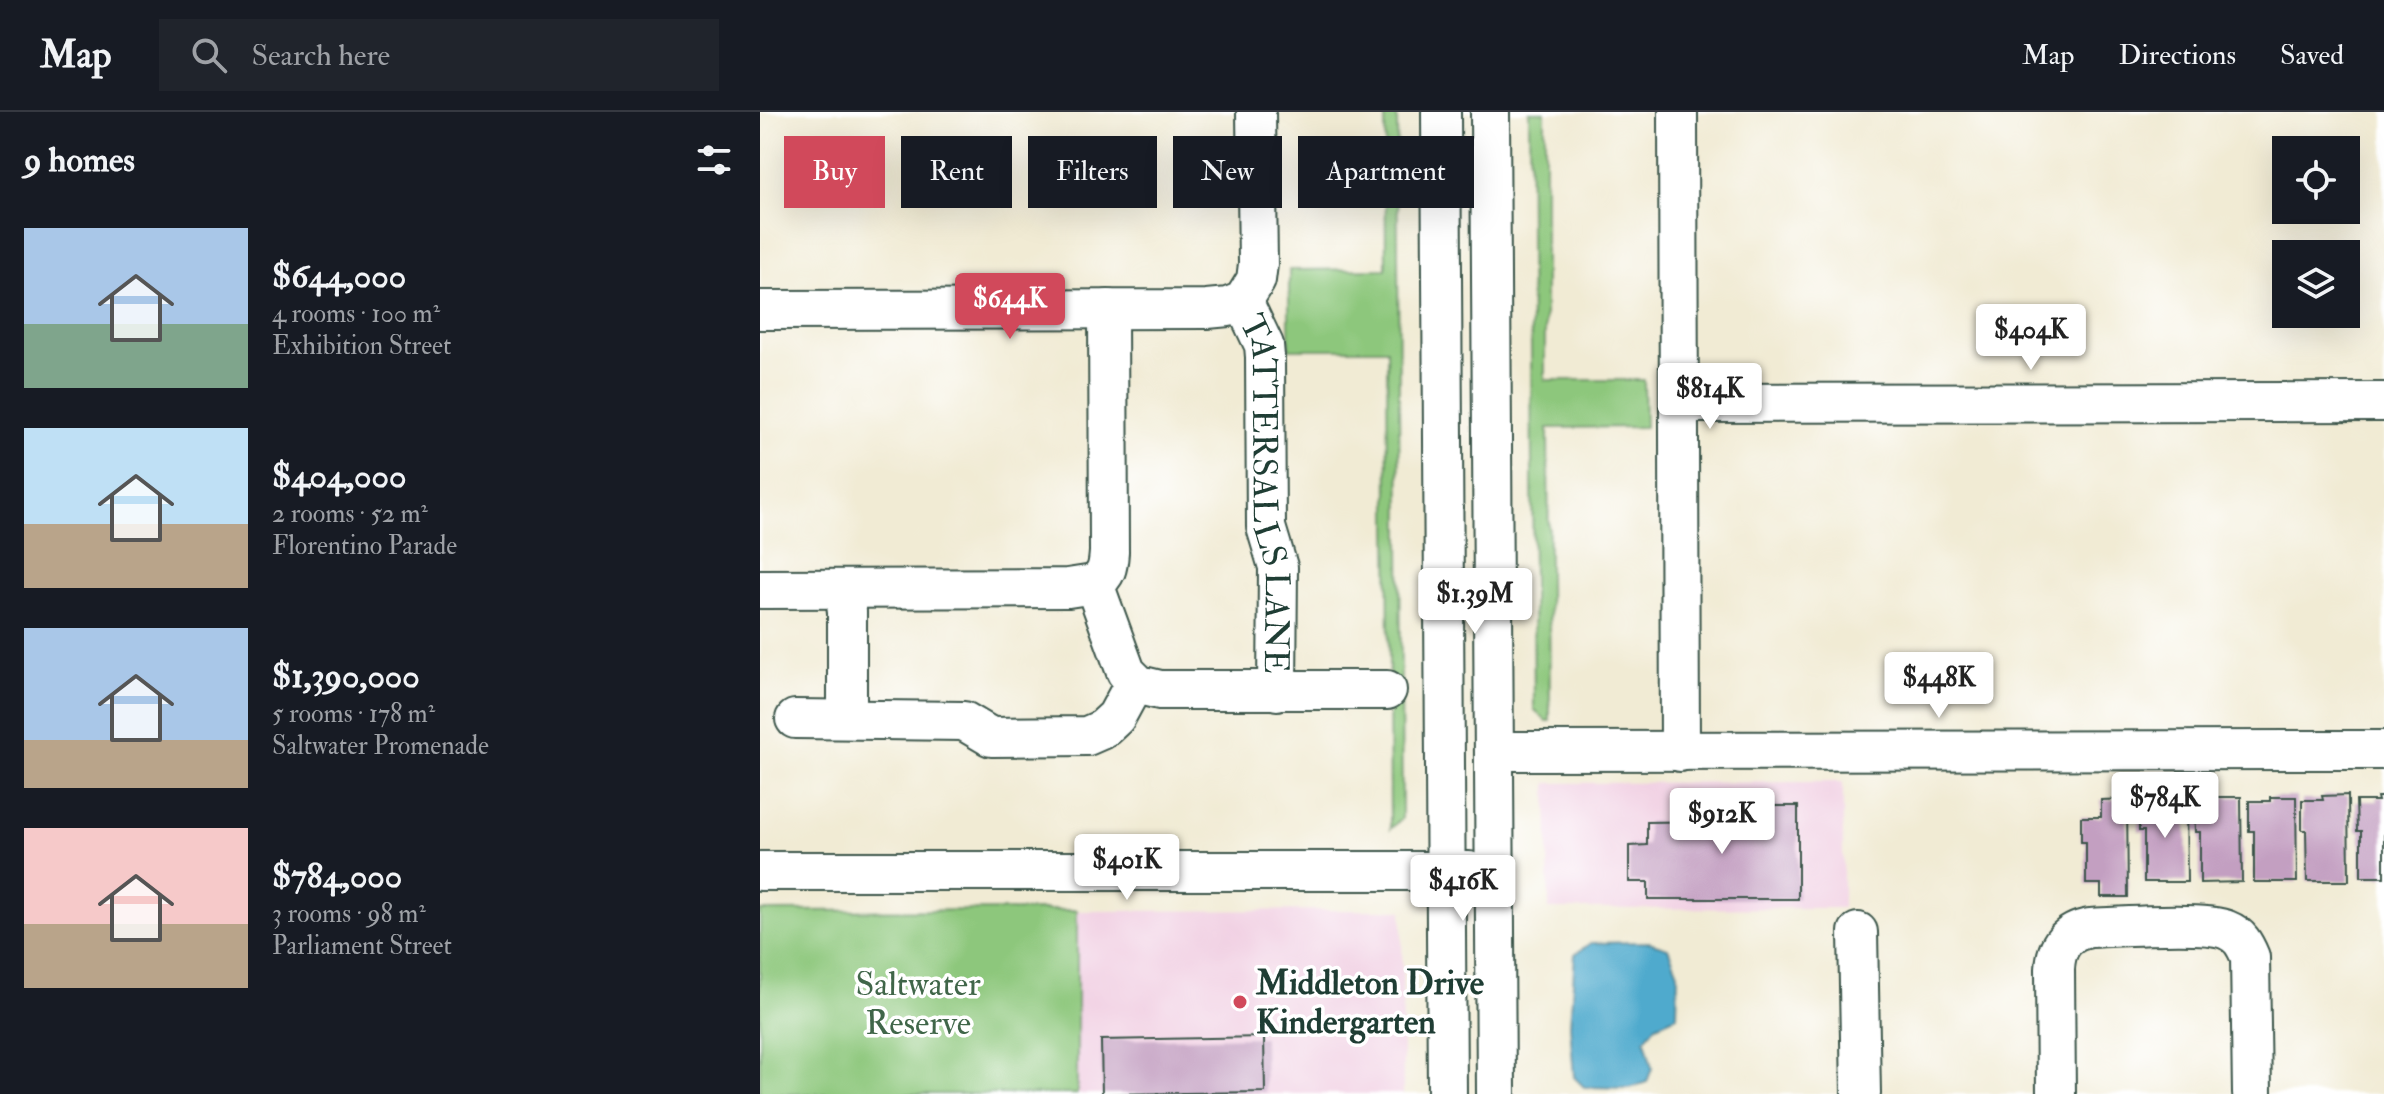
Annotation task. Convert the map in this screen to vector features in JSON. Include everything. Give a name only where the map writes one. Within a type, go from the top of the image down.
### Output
[{"type":"street","points":[[760,310],[1228,307],[1243,301],[1256,280],[1256,112]]},
{"type":"street","points":[[1490,112],[1496,1094]]},
{"type":"street","points":[[1678,112],[1680,752]]},
{"type":"street","points":[[1439,116],[1447,1094]]},
{"type":"street","name":"TATTERSALLS LANE","points":[[1243,301],[1264,345],[1266,527],[1278,567],[1277,691]]},
{"type":"street","points":[[760,589],[1068,588],[1094,584],[1104,577],[1109,552],[1108,309]]},
{"type":"street","points":[[1679,403],[2384,402]]},
{"type":"street","points":[[1094,584],[1121,663],[1135,682],[1160,690],[1387,690]]},
{"type":"street","points":[[844,589],[847,612],[847,719]]},
{"type":"street","points":[[795,719],[964,721],[991,737],[1087,736],[1103,729],[1116,717],[1135,682]]},
{"type":"street","points":[[1494,751],[2384,750]]},
{"type":"street","points":[[760,871],[1494,871]]},
{"type":"street","points":[[2056,1094],[2055,958],[2068,935],[2090,928],[2207,926],[2220,927],[2240,938],[2250,957],[2252,1094]]},
{"type":"street","points":[[1858,932],[1861,1094]]},
{"type":"shaded area","points":[[1843,782],[1843,908],[1549,909],[1547,783]]},
{"type":"shaded area","name":"Middleton Drive Kindergarten","points":[[1402,910],[1403,1094],[1077,1094],[1077,911]]},
{"type":"green space","points":[[1385,112],[1397,112],[1397,136],[1385,136]]},
{"type":"green space","points":[[1529,112],[1545,112],[1545,380],[1644,380],[1645,427],[1548,428],[1550,721],[1534,709]]},
{"type":"green space","points":[[1386,208],[1398,208],[1402,818],[1390,829],[1387,349],[1289,349],[1289,270],[1386,269]]},
{"type":"green space","name":"Saltwater Reserve","points":[[1077,910],[1077,1094],[760,1094],[760,911]]},
{"type":"water","points":[[1649,942],[1668,948],[1678,973],[1677,1016],[1656,1025],[1645,1039],[1652,1068],[1647,1082],[1629,1088],[1584,1087],[1574,1077],[1570,1025],[1575,954],[1591,943]]},
{"type":"building","points":[[2348,795],[2349,881],[2307,881],[2302,800]]},
{"type":"building","points":[[2160,797],[2186,797],[2187,882],[2144,882],[2144,831],[2139,831],[2139,802],[2160,801]]},
{"type":"building","points":[[2215,797],[2241,797],[2242,882],[2200,883],[2200,832],[2195,832],[2194,802],[2216,801]]},
{"type":"building","points":[[2270,797],[2296,797],[2297,882],[2254,882],[2254,831],[2249,831],[2249,801],[2270,801]]},
{"type":"building","points":[[2377,797],[2384,797],[2384,877],[2361,877],[2361,831],[2357,831],[2356,801],[2378,801]]},
{"type":"building","points":[[2127,799],[2128,897],[2101,897],[2101,884],[2086,884],[2086,842],[2081,842],[2081,817],[2101,817],[2101,800]]},
{"type":"building","points":[[1721,806],[1798,806],[1798,899],[1648,899],[1648,882],[1629,882],[1629,846],[1647,845],[1647,822],[1720,821]]},
{"type":"building","points":[[1264,1037],[1265,1092],[1102,1094],[1101,1040]]},
{"type":"place","name":"Middleton Drive Kindergarten","points":[[1240,1002]]}]
